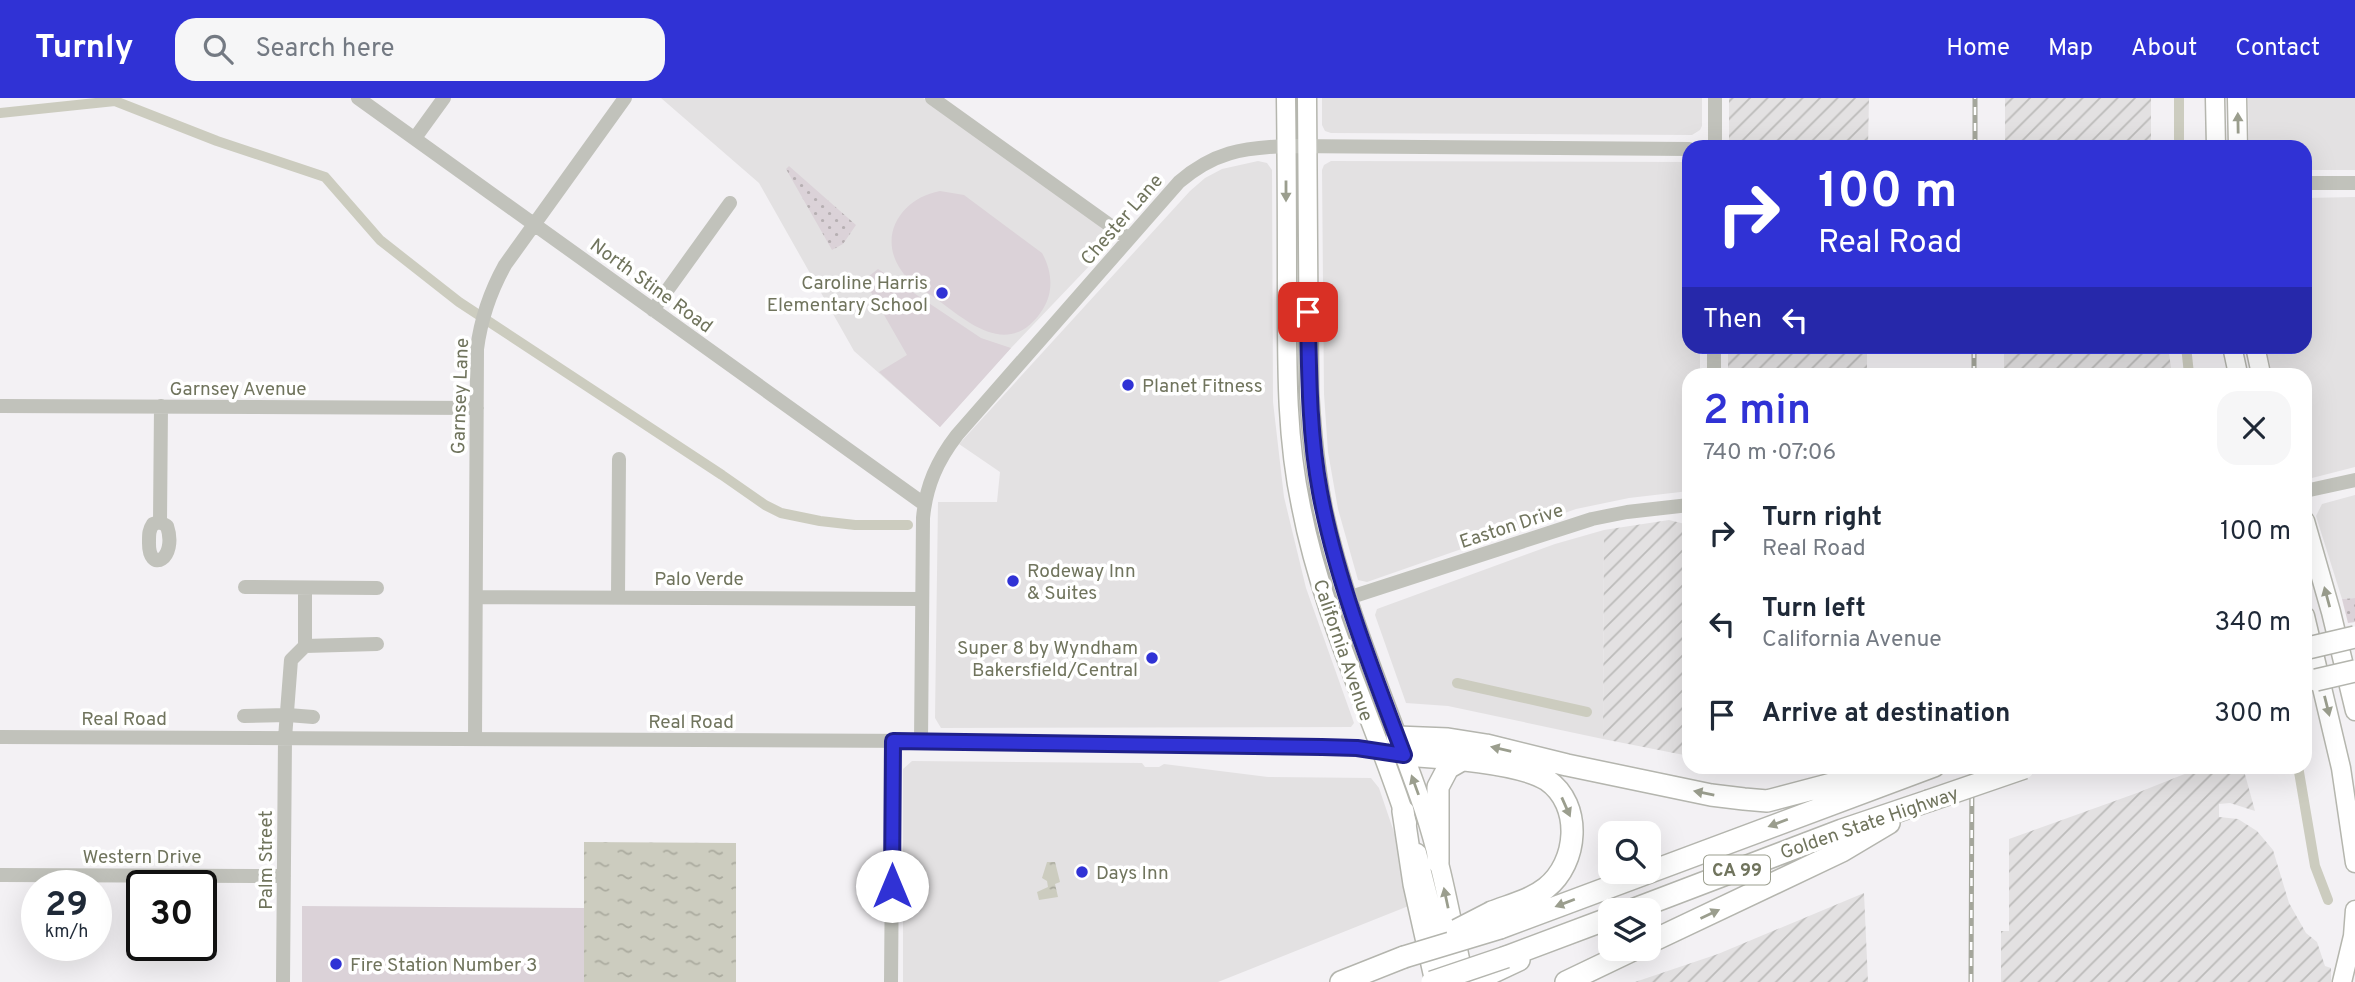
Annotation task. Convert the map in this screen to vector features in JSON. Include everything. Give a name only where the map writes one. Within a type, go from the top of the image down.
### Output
[{"type":"highway","points":[[2312,647],[2355,637]]},
{"type":"highway","points":[[2312,682],[2355,671]]},
{"type":"highway","points":[[1401,746],[1448,739],[1593,770],[1767,801],[1842,790],[1888,774]]},
{"type":"highway","points":[[1341,982],[1496,920],[1557,878],[1570,851],[1572,825],[1564,801],[1547,780],[1511,768],[1401,746]]},
{"type":"highway","points":[[1438,862],[1438,787],[1448,768],[1462,760]]},
{"type":"highway","name":"Golden State Highway","points":[[1496,920],[1842,790],[1903,774]]},
{"type":"highway","name":"Golden State Highway","points":[[1661,900],[1842,840],[1928,802],[2006,774]]},
{"type":"highway","points":[[1403,811],[1406,844],[1434,982],[1506,962]]},
{"type":"highway","points":[[1661,936],[1842,840]]},
{"type":"highway","points":[[1472,982],[1506,962],[1598,923]]},
{"type":"highway","points":[[1566,982],[1610,961]]},
{"type":"main road","name":"California Avenue","points":[[1286,98],[1287,345],[1291,442],[1301,507],[1325,599],[1403,811],[1426,885],[1450,982]]},
{"type":"main road","name":"California Avenue","points":[[1307,98],[1311,427],[1324,511],[1348,598],[1423,809],[1465,982]]},
{"type":"main road","points":[[2215,98],[2216,140]]},
{"type":"main road","points":[[2237,98],[2238,140]]},
{"type":"main road","points":[[1287,345],[1297,349],[1301,413],[1303,420],[1311,427]]},
{"type":"main road","points":[[1291,442],[1301,450],[1313,501],[1324,511]]},
{"type":"main road","points":[[1301,507],[1315,529],[1335,590],[1342,597],[1348,598]]},
{"type":"main road","points":[[2312,545],[2355,711]]},
{"type":"main road","points":[[2312,645],[2342,768],[2355,863]]},
{"type":"main road","points":[[1381,752],[1401,746]]},
{"type":"main road","points":[[2342,982],[2351,962],[2355,910]]},
{"type":"street","name":"North Stine Road","points":[[358,98],[924,504]]},
{"type":"street","points":[[415,138],[444,98]]},
{"type":"street","name":"Garnsey Lane","points":[[475,739],[477,349],[480,327],[486,305],[505,265],[625,98]]},
{"type":"street","points":[[1715,98],[1715,140]]},
{"type":"street","points":[[937,99],[1129,239]]},
{"type":"street","name":"Chester Lane","points":[[921,741],[924,504],[935,467],[951,442],[1179,182],[1206,161],[1240,149],[1286,146],[1682,149]]},
{"type":"street","points":[[2312,183],[2355,183]]},
{"type":"street","points":[[653,310],[730,203]]},
{"type":"street","name":"Garnsey Avenue","points":[[0,406],[477,408]]},
{"type":"street","points":[[160,522],[161,407]]},
{"type":"street","points":[[618,597],[619,459]]},
{"type":"street","points":[[2312,490],[2355,481]]},
{"type":"street","name":"Easton Drive","points":[[1348,598],[1592,519],[1682,506]]},
{"type":"street","points":[[245,587],[377,588]]},
{"type":"street","points":[[305,588],[305,646],[377,644]]},
{"type":"street","name":"Palo Verde","points":[[476,597],[922,599]]},
{"type":"street","name":"Palm Street","points":[[283,982],[285,738],[291,660],[305,646]]},
{"type":"street","points":[[244,716],[313,717]]},
{"type":"street","name":"Real Road","points":[[0,737],[921,741],[1322,747],[1381,752]]},
{"type":"street","points":[[891,982],[893,741]]},
{"type":"street","name":"Western Drive","points":[[0,875],[284,876]]},
{"type":"shaded area","name":"Caroline Harris Elementary School","points":[[661,98],[923,98],[1117,237],[940,427],[854,351],[759,183]]},
{"type":"shaded area","points":[[1322,98],[1702,98],[1702,126],[1692,135],[1331,133],[1325,131],[1322,125]]},
{"type":"shaded area","points":[[1729,98],[1869,98],[1868,140],[1729,140]]},
{"type":"shaded area","points":[[2005,98],[2151,98],[2151,140],[2005,140]]},
{"type":"shaded area","points":[[2248,98],[2355,98],[2355,170],[2312,170],[2312,140],[2249,140]]},
{"type":"shaded area","points":[[1258,161],[1267,163],[1272,170],[1273,402],[1284,497],[1306,588],[1354,723],[1351,727],[941,728],[935,718],[938,502],[997,502],[1000,472],[959,444],[1190,191],[1205,178],[1222,169]]},
{"type":"shaded area","points":[[1331,161],[1682,162],[1682,354],[1700,354],[1700,368],[1682,368],[1682,492],[1629,498],[1576,509],[1367,582],[1358,580],[1338,509],[1328,452],[1324,394],[1324,165]]},
{"type":"shaded area","points":[[789,166],[856,225],[843,244],[832,250],[786,169]]},
{"type":"shaded area","points":[[940,191],[964,195],[1042,253],[1050,274],[1049,295],[1043,309],[1031,324],[1018,332],[1004,335],[991,333],[964,319],[918,287],[901,270],[894,257],[892,244],[897,220],[914,201]]},
{"type":"shaded area","points":[[2355,197],[2355,467],[2312,478],[2312,368],[2271,368],[2268,354],[2312,354],[2312,198]]},
{"type":"shaded area","points":[[878,269],[981,338],[1011,348],[940,427],[879,372],[907,355],[864,280]]},
{"type":"shaded area","points":[[1728,354],[1867,354],[1867,368],[1728,368]]},
{"type":"shaded area","points":[[2004,354],[2169,354],[2171,368],[2004,368]]},
{"type":"shaded area","points":[[2355,495],[2355,598],[2342,599],[2316,516],[2322,504]]},
{"type":"shaded area","points":[[1669,520],[1682,523],[1682,755],[1603,739],[1604,530]]},
{"type":"shaded area","points":[[1604,530],[1603,739],[1448,706],[1406,703],[1375,615],[1377,609],[1555,544]]},
{"type":"shaded area","points":[[2355,598],[2355,622],[2348,623],[2342,599]]},
{"type":"shaded area","points":[[912,761],[1142,763],[1145,767],[1159,767],[1164,764],[1268,777],[1371,778],[1379,788],[1395,835],[1411,905],[1218,982],[903,982],[903,769]]},
{"type":"shaded area","points":[[2184,774],[2245,774],[2255,811],[2230,803],[2219,804],[2219,817],[2238,819],[2257,831],[2273,850],[2289,903],[2306,933],[2317,942],[2325,966],[2331,968],[2331,982],[2001,982],[2001,931],[2009,931],[2009,839]]},
{"type":"shaded area","points":[[1864,893],[1868,982],[1635,982],[1718,954]]},
{"type":"shaded area","points":[[302,906],[584,908],[584,982],[302,982]]},
{"type":"water","points":[[584,842],[736,843],[736,982],[584,982]]},
{"type":"water","points":[[1047,862],[1055,862],[1060,882],[1055,884],[1058,897],[1039,900],[1037,892],[1048,887],[1047,881],[1042,878]]},
{"type":"waterway","points":[[2179,98],[2179,140]]},
{"type":"waterway","points":[[0,113],[115,101],[217,141],[325,177],[380,240],[459,302],[765,505],[781,513],[820,521],[855,525],[908,525]]},
{"type":"waterway","points":[[2187,354],[2188,368]]},
{"type":"waterway","points":[[1457,683],[1587,712]]},
{"type":"waterway","points":[[2299,774],[2315,866],[2328,900]]},
{"type":"railway","points":[[1975,98],[1975,140]]},
{"type":"railway","points":[[1974,354],[1974,368]]},
{"type":"railway","points":[[1971,982],[1972,774]]},
{"type":"place","name":"Caroline Harris Elementary School","points":[[942,293]]},
{"type":"place","name":"Planet Fitness","points":[[1128,385]]},
{"type":"place","name":"Rodeway Inn & Suites","points":[[1013,581]]},
{"type":"place","name":"Super 8 by Wyndham Bakersfield/Central","points":[[1152,658]]},
{"type":"place","name":"Days Inn","points":[[1082,872]]},
{"type":"place","name":"Fire Station Number 3","points":[[336,964]]},
{"type":"route","points":[[892,886],[893,741],[1322,747],[1357,748],[1404,755],[1348,598],[1329,536],[1319,491],[1311,427],[1308,312]]}]
